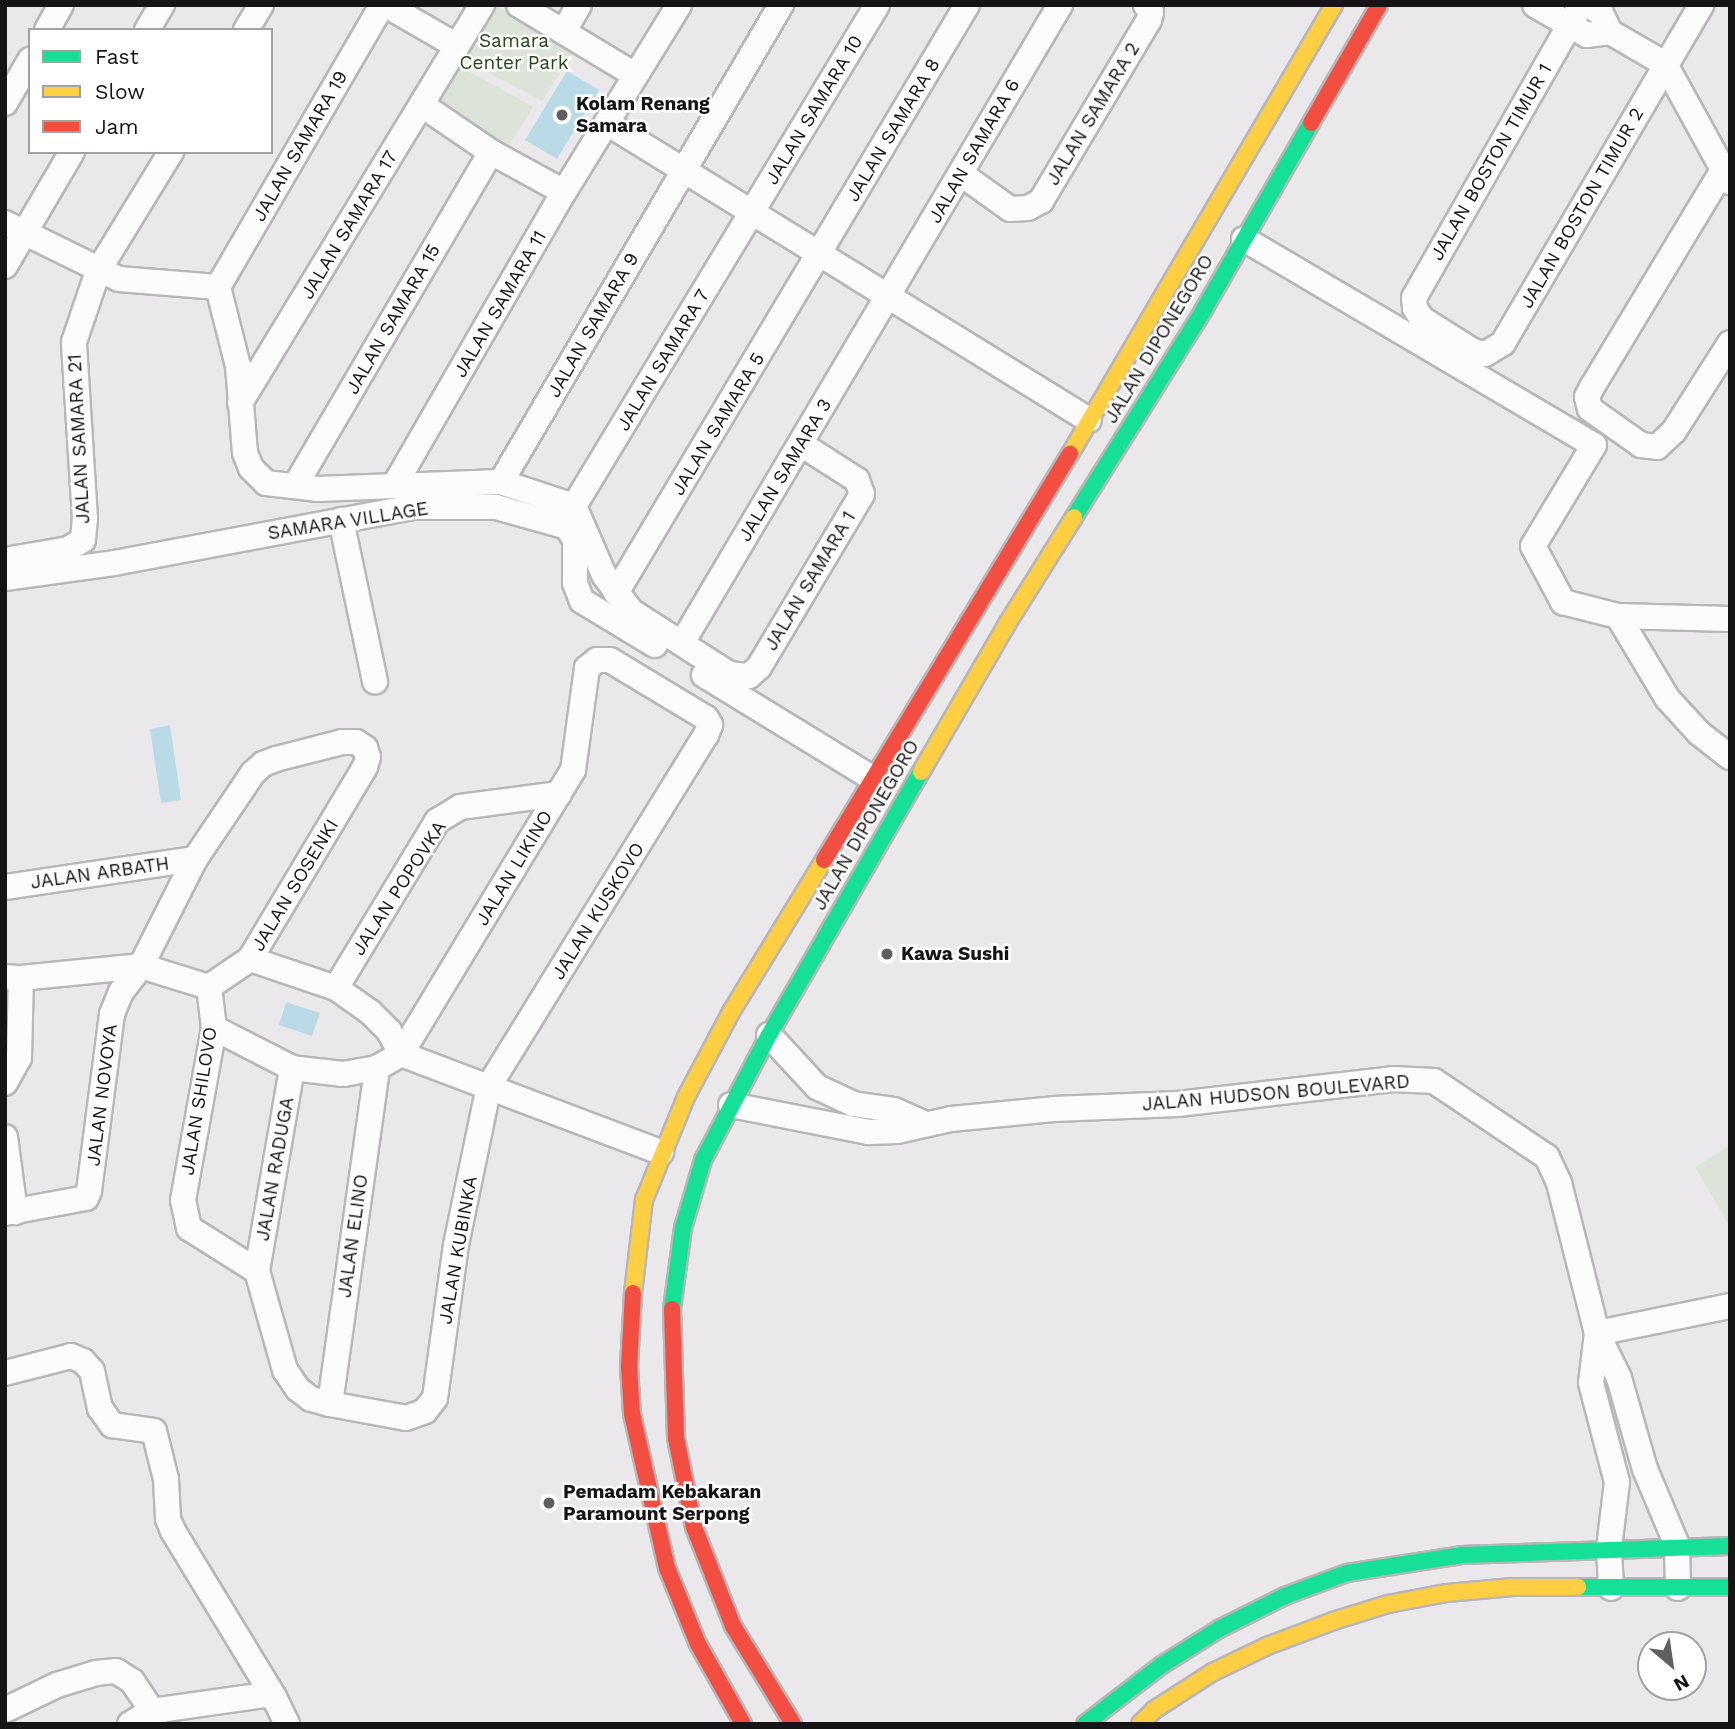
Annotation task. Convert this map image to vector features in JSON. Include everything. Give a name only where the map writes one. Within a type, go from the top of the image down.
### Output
[{"type":"street","points":[[48,28],[61,5]]},
{"type":"street","points":[[148,28],[162,5]]},
{"type":"street","points":[[247,28],[261,5]]},
{"type":"street","points":[[384,5],[457,46]]},
{"type":"street","name":"JALAN SAMARA 19","points":[[218,287],[384,5]]},
{"type":"street","name":"JALAN SAMARA 17","points":[[240,403],[482,5]]},
{"type":"street","points":[[519,5],[635,75]]},
{"type":"street","points":[[564,31],[579,5]]},
{"type":"street","name":"JALAN SAMARA 11","points":[[394,486],[564,192],[678,5]]},
{"type":"street","name":"JALAN SAMARA 9","points":[[501,482],[781,5]]},
{"type":"street","name":"JALAN SAMARA 10","points":[[752,214],[877,5]]},
{"type":"street","name":"JALAN SAMARA 8","points":[[819,254],[967,5]]},
{"type":"street","name":"JALAN SAMARA 6","points":[[888,296],[1060,5]]},
{"type":"street","name":"JALAN DIPONEGORO","points":[[793,1724],[733,1626],[719,1596],[694,1527],[676,1438],[673,1297],[691,1199],[703,1160],[769,1035],[1031,587],[1185,300],[1334,5]]},
{"type":"street","name":"JALAN DIPONEGORO","points":[[743,1724],[698,1644],[667,1568],[632,1414],[629,1367],[633,1291],[644,1199],[661,1152],[686,1097],[731,1012],[1002,569],[1089,419],[1185,300],[1244,239],[1379,5]]},
{"type":"street","points":[[1535,5],[1576,16],[1587,35],[1610,32]]},
{"type":"street","points":[[1589,5],[1601,13],[1610,32],[1665,64],[1726,176],[1587,397],[1590,409],[1650,449],[1665,442],[1730,342]]},
{"type":"street","name":"JALAN BOSTON TIMUR 2","points":[[1496,351],[1701,5]]},
{"type":"street","name":"JALAN SAMARA 2","points":[[961,174],[1010,209],[1028,208],[1041,201],[1147,12]]},
{"type":"street","name":"JALAN BOSTON TIMUR 1","points":[[1496,351],[1485,354],[1473,351],[1422,319],[1415,308],[1413,298],[1576,16]]},
{"type":"street","points":[[5,103],[28,63]]},
{"type":"street","points":[[422,106],[491,152],[564,192]]},
{"type":"street","points":[[607,123],[1089,419]]},
{"type":"street","name":"JALAN SAMARA 15","points":[[295,486],[491,152]]},
{"type":"street","points":[[5,267],[14,228],[70,154]]},
{"type":"street","name":"JALAN SAMARA 21","points":[[5,560],[68,549],[83,540],[85,519],[74,342],[98,271],[170,154]]},
{"type":"street","name":"JALAN SAMARA 7","points":[[574,506],[752,214]]},
{"type":"street","points":[[14,228],[119,279],[218,287],[237,366],[246,453],[251,468],[266,483],[295,486],[394,486],[501,482],[574,506],[604,575],[616,593],[631,611],[682,643]]},
{"type":"street","points":[[1244,239],[1594,445],[1533,546],[1563,602],[1618,616],[1730,619]]},
{"type":"street","name":"JALAN SAMARA 5","points":[[616,593],[819,254]]},
{"type":"street","name":"JALAN SAMARA 3","points":[[682,643],[888,296]]},
{"type":"street","name":"JALAN SAMARA 1","points":[[682,643],[729,674],[749,676],[759,667],[862,494],[857,480],[800,444]]},
{"type":"street","name":"SAMARA VILLAGE","points":[[5,578],[114,563],[412,508],[496,507],[567,527],[575,540],[575,583],[582,601],[874,779]]},
{"type":"street","points":[[341,520],[375,681]]},
{"type":"street","points":[[1002,569],[1031,587]]},
{"type":"street","points":[[1618,616],[1667,698],[1699,733],[1730,757]]},
{"type":"street","name":"JALAN KUSKOVO","points":[[489,1086],[710,725],[706,718],[610,660],[597,660],[587,668]]},
{"type":"street","name":"JALAN LIKINO","points":[[401,1054],[573,770],[587,668]]},
{"type":"street","name":"JALAN SOSENKI","points":[[209,987],[250,959],[365,767],[368,757],[365,748],[356,743],[342,741],[262,764]]},
{"type":"street","name":"JALAN NOVOYA","points":[[10,1213],[79,1201],[89,1191],[113,1014],[121,992],[141,966],[195,859],[253,773],[262,764]]},
{"type":"street","name":"JALAN POPOVKA","points":[[335,988],[437,821],[460,807],[559,794]]},
{"type":"street","name":"JALAN ARBATH","points":[[5,887],[195,859]]},
{"type":"street","points":[[250,959],[335,988],[389,1031],[401,1054],[661,1152]]},
{"type":"street","points":[[5,1083],[19,1058],[13,978],[141,966],[209,987]]},
{"type":"street","name":"JALAN SHILOVO","points":[[209,987],[214,1028],[183,1200],[184,1215],[189,1228],[257,1271]]},
{"type":"street","points":[[731,1012],[769,1035],[817,1087],[853,1104],[894,1110],[926,1124]]},
{"type":"street","points":[[214,1028],[292,1068],[342,1074],[377,1068],[401,1054]]},
{"type":"street","name":"JALAN RADUGA","points":[[257,1271],[292,1068]]},
{"type":"street","name":"JALAN ELINO","points":[[330,1404],[377,1068]]},
{"type":"street","name":"JALAN HUDSON BOULEVARD","points":[[731,1105],[869,1132],[897,1132],[926,1124],[1054,1109],[1178,1104],[1393,1079],[1434,1081],[1547,1157],[1559,1183],[1597,1333],[1619,1378],[1645,1469],[1677,1545]]},
{"type":"street","name":"JALAN KUBINKA","points":[[330,1404],[406,1418],[425,1411],[435,1398],[456,1245],[489,1086]]},
{"type":"street","points":[[5,1138],[10,1213]]},
{"type":"street","points":[[257,1271],[285,1370],[298,1389],[311,1399],[330,1404]]},
{"type":"street","points":[[633,1291],[673,1297]]},
{"type":"street","points":[[1597,1333],[1730,1306]]},
{"type":"street","name":"JALAN HUDSON BOULEVARD","points":[[1597,1333],[1591,1382],[1617,1482],[1609,1548],[1611,1588]]},
{"type":"street","points":[[5,1373],[71,1356],[83,1361],[92,1371],[100,1408],[112,1425],[154,1431],[166,1479],[168,1519],[173,1531],[274,1696],[287,1724]]},
{"type":"street","points":[[1677,1545],[1678,1588]]},
{"type":"street","points":[[1085,1724],[1161,1665],[1219,1629],[1285,1597],[1347,1573],[1462,1555],[1730,1545]]},
{"type":"street","points":[[1140,1724],[1154,1710],[1213,1672],[1267,1646],[1377,1608],[1447,1593],[1513,1587],[1730,1587]]},
{"type":"street","points":[[5,1710],[57,1685],[96,1673],[116,1671],[132,1681],[153,1717]]},
{"type":"street","points":[[130,1724],[264,1695],[274,1696]]},
{"type":"green space","name":"Samara Center Park","points":[[497,5],[573,53],[542,101],[465,60]]},
{"type":"green space","points":[[461,67],[533,107],[503,155],[431,111]]},
{"type":"green space","points":[[1730,1145],[1730,1227],[1695,1167]]},
{"type":"water","name":"Kolam Renang Samara","points":[[567,71],[599,90],[557,159],[525,140]]},
{"type":"water","points":[[170,725],[181,800],[161,803],[150,729]]},
{"type":"water","points":[[286,1002],[320,1013],[312,1036],[279,1025]]},
{"type":"traffic: fast","points":[[1074,517],[1203,311],[1311,123]]},
{"type":"traffic: fast","points":[[672,1309],[683,1228],[703,1160],[769,1035],[921,772]]},
{"type":"traffic: fast","points":[[1085,1724],[1162,1665],[1219,1629],[1285,1596],[1347,1573],[1462,1555],[1730,1546]]},
{"type":"traffic: fast","points":[[1578,1587],[1730,1587]]},
{"type":"traffic: slow","points":[[1070,454],[1334,5]]},
{"type":"traffic: slow","points":[[921,772],[1007,624],[1074,517]]},
{"type":"traffic: slow","points":[[633,1293],[644,1200],[686,1097],[731,1012],[824,860]]},
{"type":"traffic: slow","points":[[1140,1724],[1154,1710],[1213,1672],[1267,1646],[1333,1621],[1388,1604],[1447,1593],[1513,1587],[1578,1587]]},
{"type":"traffic: jam","points":[[1311,123],[1379,5]]},
{"type":"traffic: jam","points":[[824,860],[1070,454]]},
{"type":"traffic: jam","points":[[633,1293],[629,1367],[632,1414],[667,1568],[698,1644],[743,1724]]},
{"type":"traffic: jam","points":[[672,1309],[676,1438],[694,1527],[733,1626],[793,1724]]},
{"type":"place","name":"Kolam Renang Samara","points":[[562,115]]},
{"type":"place","name":"Kawa Sushi","points":[[887,954]]},
{"type":"place","name":"Pemadam Kebakaran Paramount Serpong","points":[[549,1503]]}]
